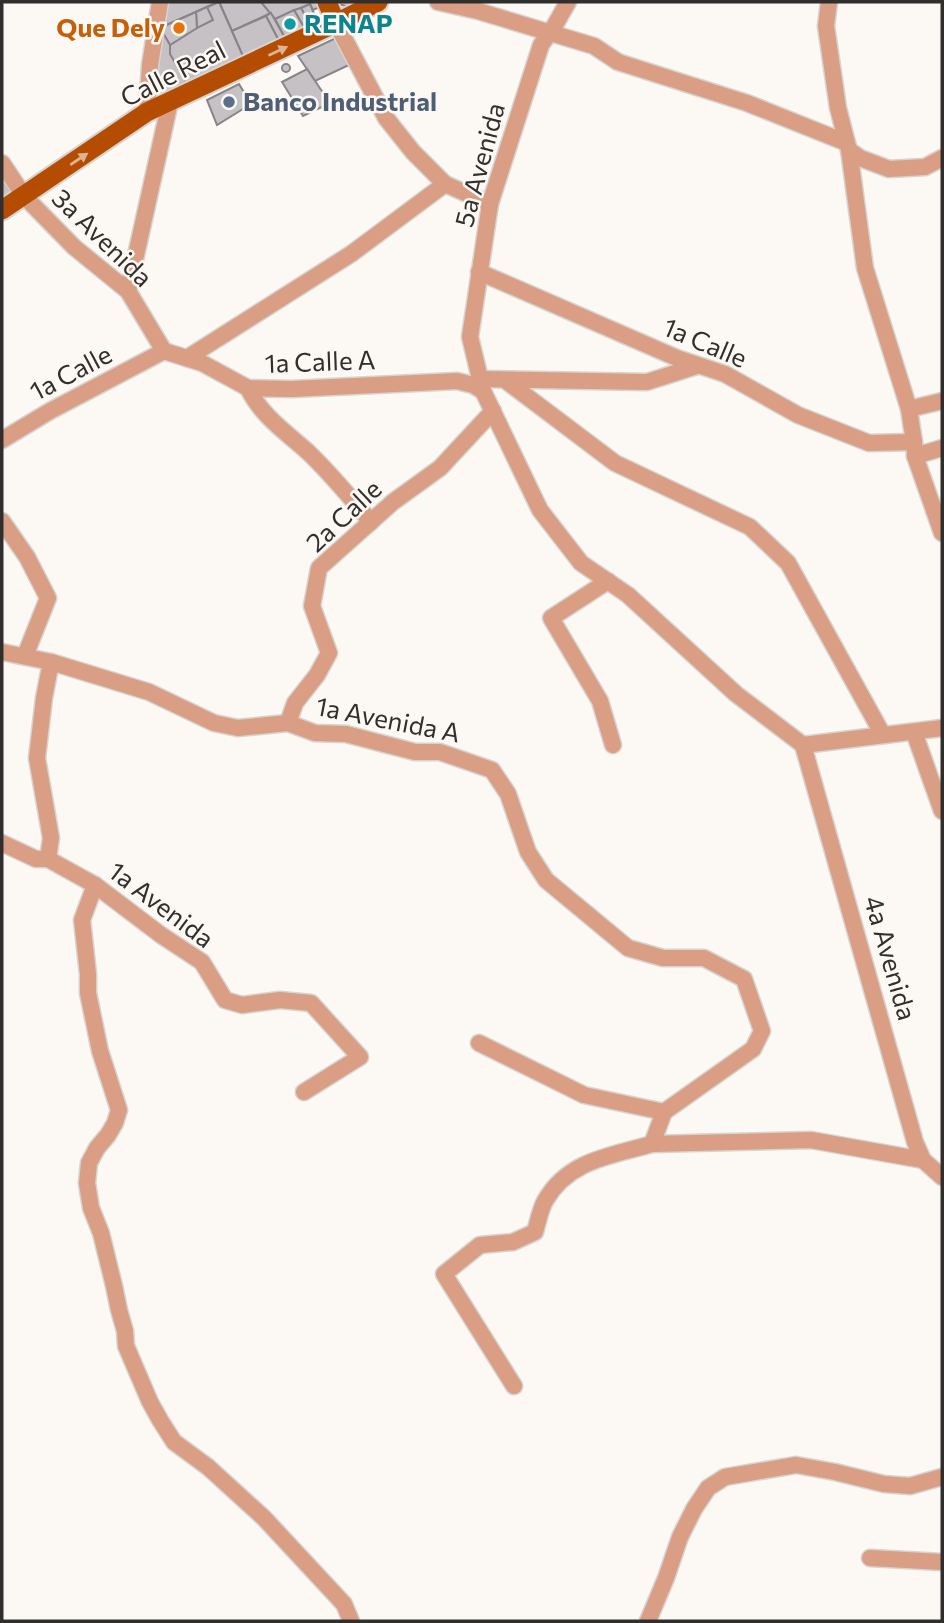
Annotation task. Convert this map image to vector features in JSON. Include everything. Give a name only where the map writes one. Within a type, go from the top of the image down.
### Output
[{"type":"main road","points":[[327,2],[336,23]]},
{"type":"main road","name":"Calle Real","points":[[2,210],[147,112],[378,2]]},
{"type":"street","points":[[147,112],[150,65],[160,2]]},
{"type":"street","points":[[438,2],[478,11],[594,46],[618,62],[747,103],[848,147],[860,158],[889,169],[925,167],[942,158]]},
{"type":"street","name":"5a Avenida","points":[[568,2],[541,45],[490,204],[470,337],[482,385],[540,510],[581,563],[628,595],[737,694],[803,746]]},
{"type":"street","points":[[829,2],[826,26],[838,108],[848,147],[864,268],[909,409],[914,449],[942,533]]},
{"type":"street","points":[[336,23],[386,118],[413,152],[445,184],[490,204]]},
{"type":"street","points":[[128,291],[170,102]]},
{"type":"street","name":"3a Avenida","points":[[2,163],[24,196],[74,247],[128,291],[164,351]]},
{"type":"street","points":[[187,358],[351,254],[445,184]]},
{"type":"street","name":"1a Calle","points":[[479,272],[697,366],[725,374],[798,415],[870,443],[914,449],[942,449]]},
{"type":"street","name":"1a Calle A","points":[[164,351],[202,363],[248,388],[292,389],[457,381],[482,385],[505,380],[647,382],[697,366]]},
{"type":"street","name":"1a Calle","points":[[2,440],[50,411],[164,351]]},
{"type":"street","points":[[505,380],[615,463],[750,527],[788,562],[883,736]]},
{"type":"street","points":[[248,388],[253,399],[279,429],[306,450],[337,481],[371,522]]},
{"type":"street","points":[[909,409],[942,401]]},
{"type":"street","name":"2a Calle","points":[[288,723],[295,703],[317,675],[329,653],[312,606],[319,568],[393,502],[440,468],[493,411]]},
{"type":"street","points":[[2,521],[27,557],[48,598],[25,656]]},
{"type":"street","points":[[608,582],[551,618],[600,701],[613,745]]},
{"type":"street","name":"1a Avenida A","points":[[2,652],[51,662],[149,692],[214,723],[238,728],[288,723],[315,733],[346,734],[415,752],[440,752],[492,771],[508,794],[528,852],[546,880],[628,948],[663,958],[704,958],[744,979],[762,1031],[753,1049],[664,1112]]},
{"type":"street","points":[[48,859],[51,838],[37,758],[51,662]]},
{"type":"street","points":[[803,746],[942,728]]},
{"type":"street","points":[[914,732],[942,811]]},
{"type":"street","name":"4a Avenida","points":[[803,746],[915,1142],[923,1160],[942,1177]]},
{"type":"street","name":"1a Avenida","points":[[2,843],[36,859],[48,859],[95,885],[202,962],[225,1000],[242,1006],[280,1000],[311,1003],[360,1057],[304,1092]]},
{"type":"street","points":[[95,885],[82,920],[88,993],[100,1051],[119,1110],[115,1123],[89,1163],[87,1183],[127,1346],[150,1402],[174,1442],[208,1466],[264,1517],[344,1604],[351,1621]]},
{"type":"street","points":[[479,1043],[584,1095],[664,1112],[652,1144]]},
{"type":"street","points":[[513,1386],[444,1274],[480,1245],[513,1242],[535,1232],[544,1201],[562,1179],[586,1162],[652,1144],[811,1140],[923,1160]]},
{"type":"street","points":[[648,1621],[680,1537],[694,1509],[708,1488],[724,1477],[796,1465],[884,1484],[910,1486],[942,1477]]},
{"type":"street","points":[[870,1558],[942,1562]]},
{"type":"building","points":[[163,2],[218,2],[160,28]]},
{"type":"building","points":[[219,2],[261,2],[271,13],[232,31]]},
{"type":"building","points":[[219,2],[243,56],[233,60],[207,7]]},
{"type":"building","points":[[219,2],[243,56],[157,97],[155,75],[160,28]]},
{"type":"building","points":[[261,2],[322,2],[322,6],[313,10],[310,4],[275,19]]},
{"type":"building","points":[[338,2],[358,2],[348,7]]},
{"type":"building","points":[[310,4],[318,23],[311,26],[301,8]]},
{"type":"building","points":[[207,7],[213,20],[197,28],[196,12]]},
{"type":"building","points":[[301,8],[311,26],[305,29],[294,10]]},
{"type":"building","name":"RENAP","points":[[294,10],[305,29],[285,38],[275,19]]},
{"type":"building","name":"Que Dely","points":[[196,12],[197,28],[170,45],[160,28]]},
{"type":"building","points":[[271,13],[285,38],[279,41],[266,16]]},
{"type":"building","points":[[266,16],[279,41],[243,56],[232,31]]},
{"type":"building","points":[[160,28],[170,45],[170,54],[186,82],[157,97],[155,75]]},
{"type":"building","points":[[338,37],[351,64],[315,81],[298,56]]},
{"type":"building","points":[[286,64],[290,68],[286,72],[282,68]]},
{"type":"building","points":[[307,69],[330,103],[303,116],[282,82]]},
{"type":"building","name":"Banco Industrial","points":[[239,84],[251,104],[217,125],[207,100]]},
{"type":"building","points":[[2,178],[11,192],[2,198]]},
{"type":"place","name":"RENAP","points":[[290,24]]},
{"type":"place","name":"Que Dely","points":[[179,28]]},
{"type":"place","name":"Banco Industrial","points":[[229,102]]}]
